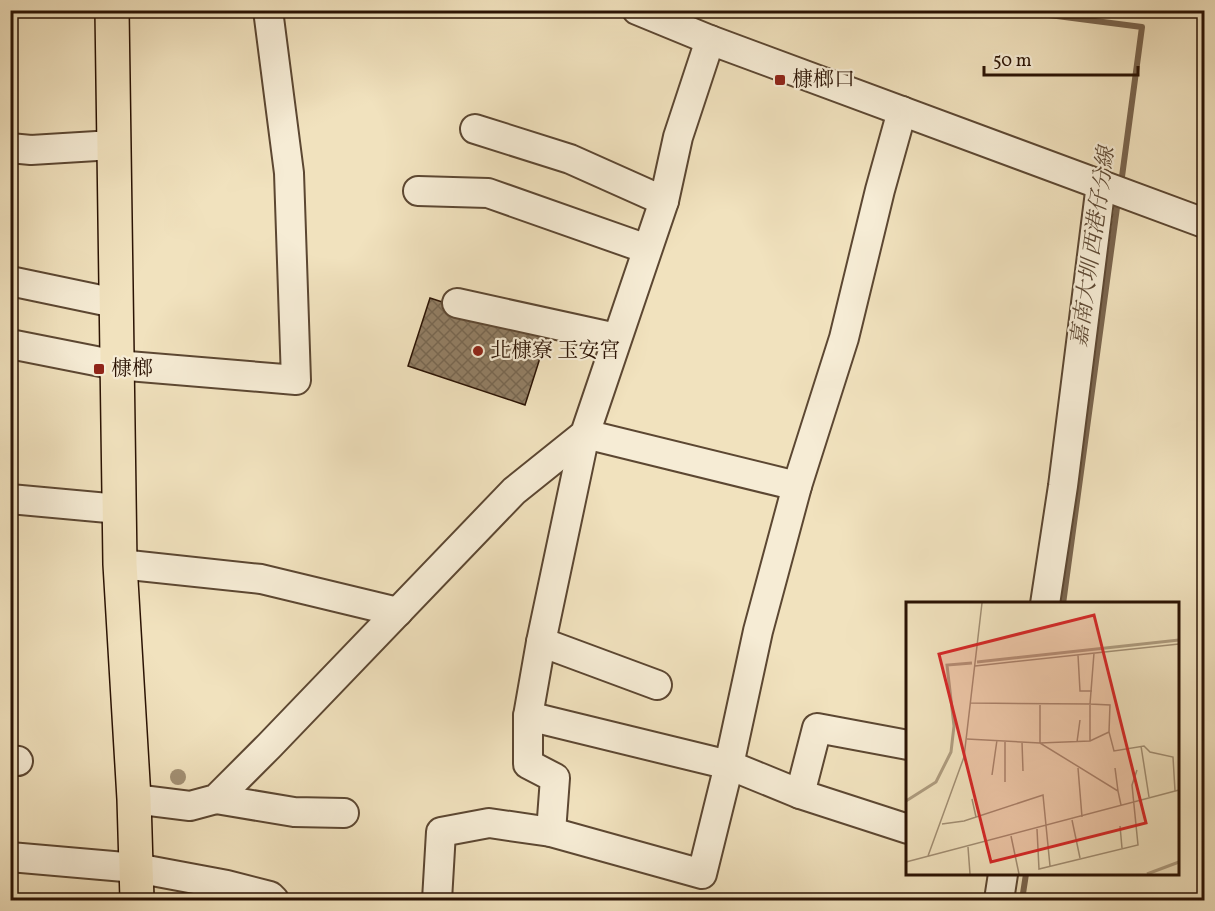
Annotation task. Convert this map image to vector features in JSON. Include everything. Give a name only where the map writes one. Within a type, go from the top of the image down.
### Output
[{"type":"main road","points":[[112,10],[120,564],[134,799],[137,900]]},
{"type":"street","points":[[10,344],[116,365],[296,380],[289,172],[268,10]]},
{"type":"street","points":[[637,10],[710,40],[1204,223]]},
{"type":"street","points":[[551,832],[555,777],[528,764],[528,716],[541,642],[585,434],[664,201],[678,137],[710,40]]},
{"type":"street","points":[[437,900],[441,832],[489,824],[551,832],[702,874],[729,765],[758,631],[797,486],[844,338],[902,111]]},
{"type":"street","points":[[475,129],[570,159],[664,201]]},
{"type":"street","points":[[10,148],[31,150],[113,145]]},
{"type":"street","points":[[1045,602],[1101,184]]},
{"type":"street","points":[[418,191],[488,193],[647,249]]},
{"type":"street","points":[[10,281],[115,303]]},
{"type":"street","points":[[456,303],[616,338]]},
{"type":"street","points":[[585,434],[797,486]]},
{"type":"street","points":[[216,799],[514,491],[585,434]]},
{"type":"street","points":[[10,499],[119,509]]},
{"type":"street","points":[[120,564],[261,579],[398,612]]},
{"type":"street","points":[[541,642],[657,685]]},
{"type":"street","points":[[528,716],[729,765],[800,794],[906,828]]},
{"type":"street","points":[[800,794],[817,728],[906,745]]},
{"type":"street","points":[[134,799],[190,806],[216,799],[294,812],[344,813]]},
{"type":"street","points":[[10,857],[136,868],[227,885],[270,896],[274,900]]},
{"type":"street","points":[[999,900],[1003,875]]},
{"type":"building","name":"北槺寮 玉安宮","points":[[430,298],[547,336],[525,405],[408,366]]},
{"type":"waterway","name":"嘉南大圳 西港仔分線","points":[[1010,10],[1142,27],[1121,184]]},
{"type":"waterway","name":"嘉南大圳 西港仔分線","points":[[1063,602],[1118,200]]},
{"type":"waterway","name":"嘉南大圳 西港仔分線","points":[[1022,900],[1026,875]]},
{"type":"place","name":"槺榔口","points":[[780,80]]},
{"type":"place","name":"北槺寮 玉安宮","points":[[478,351]]},
{"type":"place","name":"槺榔","points":[[99,369]]}]
